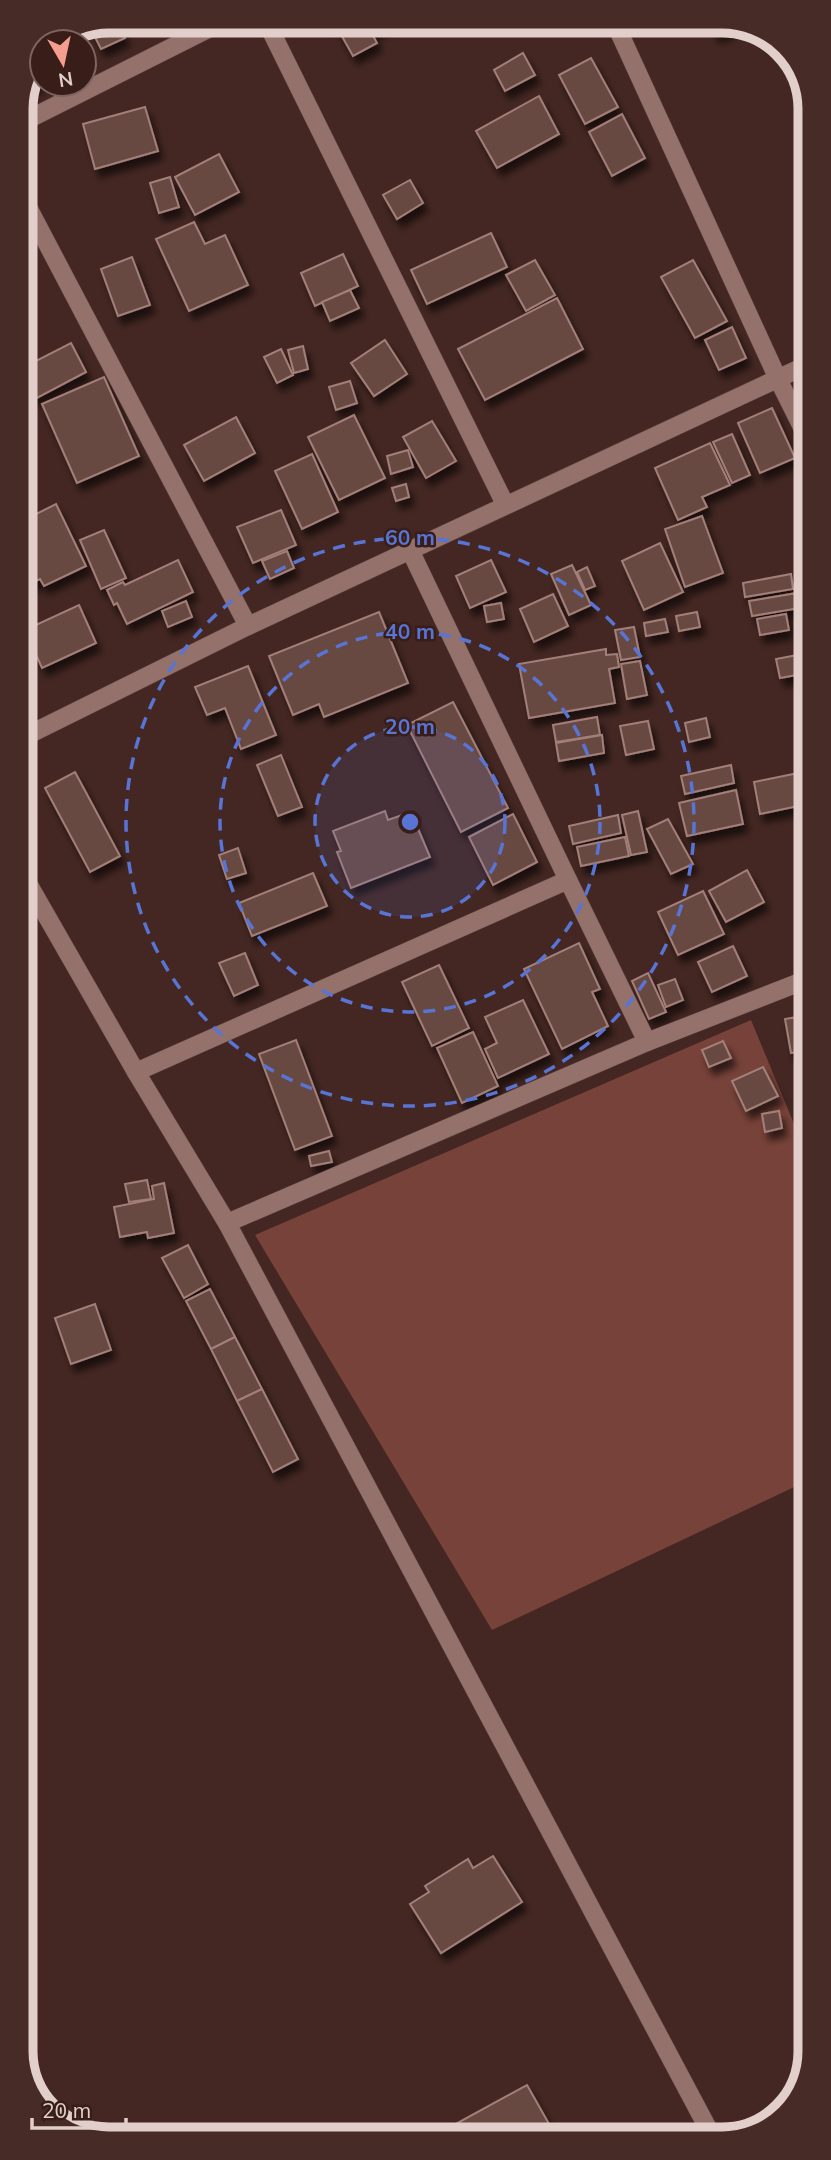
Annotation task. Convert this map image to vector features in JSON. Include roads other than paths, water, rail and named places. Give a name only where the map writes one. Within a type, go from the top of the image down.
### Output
[{"type":"street","points":[[33,117],[201,33]]},
{"type":"street","points":[[272,33],[505,504]]},
{"type":"street","points":[[619,33],[798,419]]},
{"type":"street","points":[[33,217],[248,626]]},
{"type":"street","points":[[33,733],[248,626],[798,369]]},
{"type":"street","points":[[410,550],[647,1042]]},
{"type":"street","points":[[136,1072],[568,880]]},
{"type":"street","points":[[33,892],[136,1072],[227,1223],[707,2127]]},
{"type":"street","points":[[227,1223],[647,1042],[798,982]]}]
